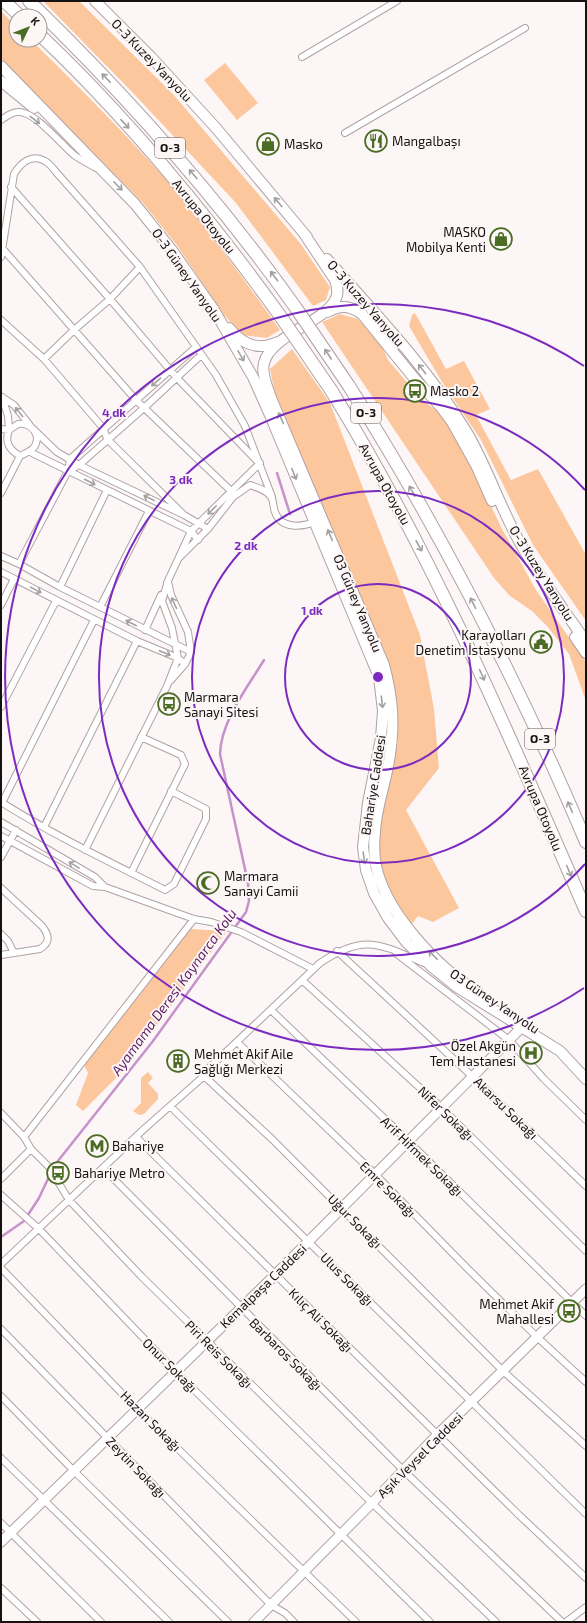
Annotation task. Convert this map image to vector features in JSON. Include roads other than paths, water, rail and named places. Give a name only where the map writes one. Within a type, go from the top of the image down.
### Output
[{"type":"highway","points":[[4,1],[11,8]]},
{"type":"highway","name":"Avrupa Otoyolu","points":[[29,1],[119,91],[183,162],[247,241],[296,308],[349,386],[383,440],[432,525],[504,663],[531,719],[586,842]]},
{"type":"highway","name":"Avrupa Otoyolu","points":[[48,43],[108,105],[169,172],[228,244],[281,317],[331,390],[374,464],[444,594],[512,740],[586,911]]},
{"type":"main road","name":"O-3 Kuzey Yanyolu","points":[[95,1],[151,57],[216,128],[303,232],[411,355],[449,405],[467,432],[483,462],[505,514],[519,542],[586,642]]},
{"type":"main road","name":"O-3 Güney Yanyolu","points":[[1,66],[135,204],[171,249],[214,310],[253,377],[318,520]]},
{"type":"main road","points":[[1,81],[31,106],[52,118]]},
{"type":"main road","points":[[214,310],[236,336],[251,345],[261,347],[270,346],[282,340],[332,305],[336,298],[338,289],[335,280],[303,232]]},
{"type":"main road","name":"O-3 Kuzey Yanyolu","points":[[321,314],[343,306],[356,310],[362,314],[414,378],[441,407],[464,442],[514,545],[531,573],[586,653]]},
{"type":"main road","points":[[282,340],[269,353],[264,362],[264,376],[318,520]]},
{"type":"main road","name":"Bahariye Caddesi","points":[[318,520],[379,677],[383,711],[382,738],[368,803],[363,847],[366,870],[374,893],[388,918],[407,943],[431,966],[457,987],[560,1052],[586,1079]]},
{"type":"main road","name":"O3 Güney Yanyolu","points":[[318,520],[384,665],[391,692],[393,729],[389,761],[377,812],[375,833],[375,860],[390,901],[415,937],[445,968],[472,989],[561,1045],[586,1071]]},
{"type":"main road","name":"Kemalpaşa Caddesi","points":[[1,1542],[309,1241],[522,1027]]},
{"type":"main road","name":"Aşık Veysel Caddesi","points":[[254,1622],[341,1535],[437,1435],[472,1403],[586,1289]]},
{"type":"street","points":[[302,57],[397,1]]},
{"type":"street","points":[[345,133],[525,28]]},
{"type":"street","points":[[1,120],[16,112],[25,113],[44,127],[74,155],[105,174]]},
{"type":"street","points":[[1,257],[14,174],[19,164],[31,158],[44,160],[140,267],[216,375],[245,426],[272,497],[275,513],[283,523],[292,527],[318,520]]},
{"type":"street","points":[[11,187],[110,299],[176,378],[260,463]]},
{"type":"street","points":[[2,248],[136,400],[232,494]]},
{"type":"street","points":[[44,359],[74,330],[110,299],[140,267]]},
{"type":"street","points":[[1,320],[44,359],[104,430],[107,440],[184,515]]},
{"type":"street","points":[[19,564],[68,471],[70,459],[196,347]]},
{"type":"street","points":[[68,471],[79,465],[201,355]]},
{"type":"street","points":[[2,396],[14,405],[32,428],[57,452],[79,465],[184,515],[208,530]]},
{"type":"street","points":[[2,396],[8,416],[9,430],[4,443],[20,456]]},
{"type":"street","points":[[1,429],[9,430],[18,424],[28,425],[32,428],[37,437],[37,442],[34,449],[20,456],[1,493]]},
{"type":"street","points":[[30,452],[191,531],[198,540]]},
{"type":"street","points":[[85,850],[167,686],[178,658],[176,644],[162,601],[176,560],[191,531],[232,494],[260,463]]},
{"type":"street","points":[[176,560],[208,530],[232,494],[250,486],[262,489],[272,497]]},
{"type":"street","points":[[60,587],[107,490]]},
{"type":"street","points":[[100,607],[149,511]]},
{"type":"street","points":[[1,556],[191,652]]},
{"type":"street","points":[[1,572],[137,641],[178,658],[185,664]]},
{"type":"street","points":[[1,605],[14,579]]},
{"type":"street","points":[[145,630],[168,581]]},
{"type":"street","points":[[167,686],[185,664],[191,652],[188,632],[171,595],[168,581]]},
{"type":"street","points":[[1,707],[56,601]]},
{"type":"street","points":[[94,620],[2,803],[22,817],[165,890],[174,884],[206,819],[206,809],[171,791]]},
{"type":"street","points":[[44,827],[137,641]]},
{"type":"street","points":[[131,873],[185,764],[181,755],[141,737]]},
{"type":"street","points":[[1,822],[95,877],[106,887]]},
{"type":"street","points":[[1,857],[16,830]]},
{"type":"street","points":[[1,836],[93,886],[106,887],[194,919],[241,932],[313,969]]},
{"type":"street","points":[[1,888],[42,926],[48,936],[48,942],[40,949],[1,955]]},
{"type":"street","points":[[24,1137],[194,919]]},
{"type":"street","points":[[1,934],[8,941],[14,953]]},
{"type":"street","points":[[1,1264],[102,1168],[204,1076],[208,1069],[313,969],[337,951],[367,943],[380,945],[431,966]]},
{"type":"street","points":[[389,948],[509,1040],[544,1079],[586,1120]]},
{"type":"street","name":"Akarsu Sokağı","points":[[337,951],[473,1077],[586,1186]]},
{"type":"street","name":"Nifer Sokağı","points":[[302,980],[442,1108],[586,1251]]},
{"type":"street","name":"Arif Hifmek Sokağı","points":[[271,1010],[409,1142],[572,1304],[586,1316]]},
{"type":"street","name":"Emre Sokağı","points":[[237,1042],[375,1174],[537,1337],[586,1382]]},
{"type":"street","name":"Uğur Sokağı","points":[[204,1076],[273,1140],[342,1208],[503,1371],[586,1446]]},
{"type":"street","name":"Ulus Sokağı","points":[[170,1106],[586,1514]]},
{"type":"street","name":"Piri Reis Sokağı","points":[[1,1113],[24,1137],[31,1149],[49,1167],[69,1200],[141,1276],[206,1342],[496,1622]]},
{"type":"street","name":"Kılıç Ali Sokağı","points":[[136,1137],[437,1435],[586,1578]]},
{"type":"street","points":[[1,1178],[31,1149]]},
{"type":"street","name":"Barbaros Sokağı","points":[[102,1168],[403,1470],[562,1622]]},
{"type":"street","name":"Onur Sokağı","points":[[1,1195],[39,1229],[176,1372],[430,1622]]},
{"type":"street","name":"Hazan Sokağı","points":[[1,1268],[137,1409],[356,1622]]},
{"type":"street","name":"Zeytin Sokağı","points":[[1,1329],[271,1605],[285,1613],[294,1622]]},
{"type":"street","points":[[1,1396],[74,1471],[228,1622]]},
{"type":"street","points":[[1,1458],[169,1622]]},
{"type":"street","points":[[1,1523],[101,1622]]},
{"type":"street","points":[[1,1588],[36,1622]]},
{"type":"street","points":[[566,1622],[586,1607]]},
{"type":"waterway","points":[[277,473],[290,514]]},
{"type":"waterway","name":"Ayamama Deresi Kaynarca Kolu","points":[[1,1237],[24,1221],[39,1198],[54,1166],[153,1041],[246,912],[249,901],[248,883],[220,754],[221,742],[230,717],[264,660]]},
{"type":"place","name":"Mangalbaşı","points":[[376,141]]},
{"type":"place","name":"Masko","points":[[268,144]]},
{"type":"place","name":"MASKO Mobilya Kenti","points":[[501,239]]},
{"type":"place","name":"Masko 2","points":[[415,391]]},
{"type":"place","name":"Karayolları Denetim İstasyonu","points":[[541,642]]},
{"type":"place","name":"Marmara Sanayi Sitesi","points":[[169,704]]},
{"type":"place","name":"Marmara Sanayi Camii","points":[[208,883]]},
{"type":"place","name":"Özel Akgün Tem Hastanesi","points":[[531,1053]]},
{"type":"place","name":"Mehmet Akif Aile Sağlığı Merkezi","points":[[178,1061]]},
{"type":"place","name":"Bahariye","points":[[97,1146]]},
{"type":"place","name":"Bahariye Metro","points":[[58,1173]]},
{"type":"place","name":"Mehmet Akif Mahallesi","points":[[569,1311]]}]
